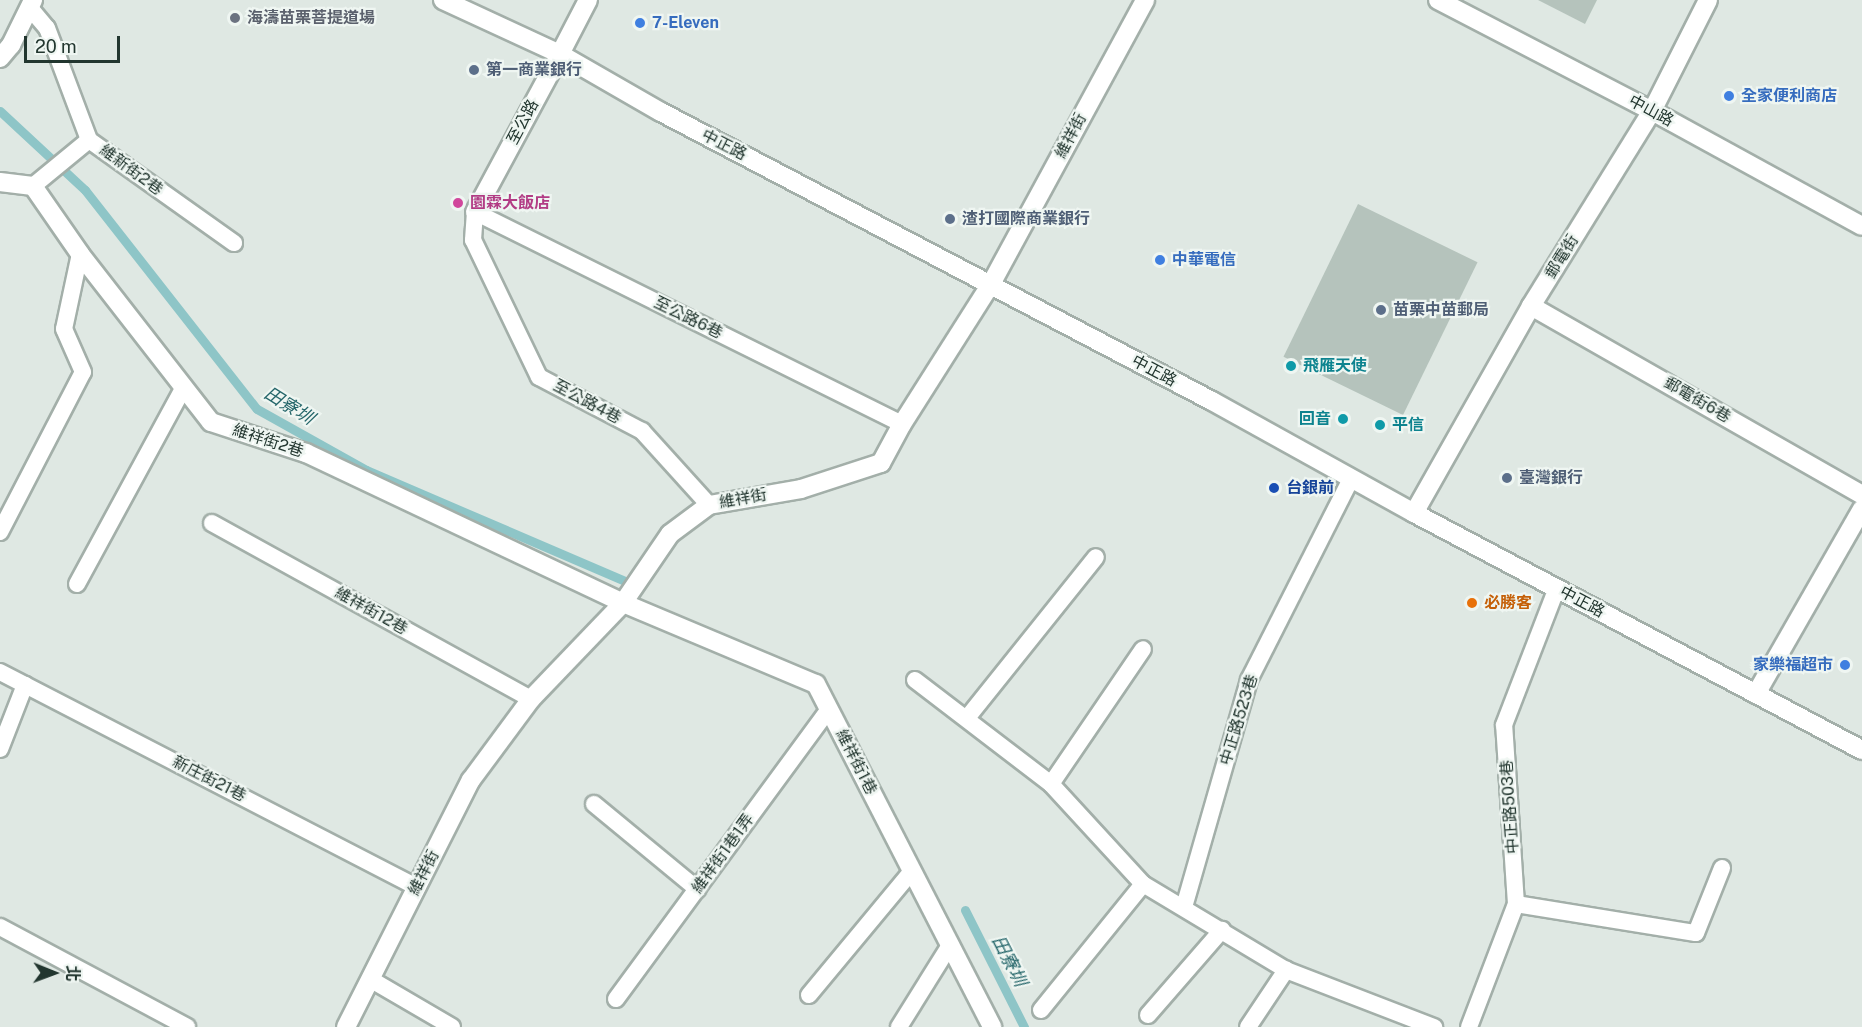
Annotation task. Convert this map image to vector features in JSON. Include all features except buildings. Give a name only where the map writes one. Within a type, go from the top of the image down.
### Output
[{"type":"street","name":"中正路","points":[[442,0],[560,54],[661,112],[991,284],[1414,513],[1862,750]]},
{"type":"street","name":"至公路","points":[[475,212],[588,0]]},
{"type":"street","name":"維祥街","points":[[346,1027],[471,780],[531,699],[623,603],[670,534],[709,505],[801,489],[881,462],[902,424],[991,284],[1145,0]]},
{"type":"street","name":"中山路","points":[[1438,0],[1652,111],[1862,226]]},
{"type":"street","name":"郵電街","points":[[1414,513],[1531,306],[1652,111],[1708,0]]},
{"type":"street","points":[[6,52],[31,4]]},
{"type":"street","points":[[0,182],[33,186]]},
{"type":"street","name":"維祥街2巷","points":[[33,186],[80,254],[211,422],[306,453],[623,603]]},
{"type":"street","name":"郵電街6巷","points":[[1531,306],[1862,495]]},
{"type":"street","points":[[1756,694],[1862,509]]},
{"type":"street","name":"維祥街1巷","points":[[623,603],[816,684],[992,1027]]},
{"type":"lane","name":"維新街2巷","points":[[31,4],[47,28],[89,140],[234,243]]},
{"type":"lane","points":[[33,186],[89,140]]},
{"type":"lane","name":"至公路6巷","points":[[475,212],[902,424]]},
{"type":"lane","name":"至公路4巷","points":[[475,212],[473,240],[539,377],[642,431],[709,505]]},
{"type":"lane","points":[[0,532],[82,372],[63,329],[80,254]]},
{"type":"lane","points":[[77,584],[184,387]]},
{"type":"lane","name":"中正路523巷","points":[[1184,908],[1249,680],[1352,478]]},
{"type":"lane","name":"維祥街12巷","points":[[212,523],[531,699]]},
{"type":"lane","points":[[968,718],[1096,557]]},
{"type":"lane","name":"中正路503巷","points":[[1469,1027],[1516,904],[1504,725],[1557,588]]},
{"type":"lane","points":[[1051,784],[1143,649]]},
{"type":"lane","name":"新庄街21巷","points":[[0,672],[417,887]]},
{"type":"lane","points":[[915,680],[968,718],[1051,784],[1143,884],[1286,970],[1434,1027]]},
{"type":"lane","points":[[0,749],[25,685]]},
{"type":"lane","name":"維祥街1巷1弄","points":[[616,999],[829,709]]},
{"type":"lane","points":[[594,804],[697,889]]},
{"type":"lane","points":[[1516,904],[1696,933],[1722,868]]},
{"type":"lane","points":[[809,995],[912,870]]},
{"type":"lane","points":[[1041,1010],[1143,884]]},
{"type":"lane","points":[[0,927],[187,1027]]},
{"type":"lane","points":[[1148,1015],[1222,930]]},
{"type":"lane","points":[[899,1027],[950,945]]},
{"type":"lane","points":[[1248,1027],[1286,970]]},
{"type":"lane","points":[[370,979],[452,1027]]},
{"type":"waterway","name":"田寮圳","points":[[0,111],[85,190],[257,409],[366,470],[627,582]]},
{"type":"waterway","name":"田寮圳","points":[[965,910],[1024,1027]]},
{"type":"place","name":"海濤苗栗菩提道場","points":[[235,18]]},
{"type":"place","name":"7-Eleven","points":[[640,23]]},
{"type":"place","name":"第一商業銀行","points":[[474,70]]},
{"type":"place","name":"全家便利商店","points":[[1729,96]]},
{"type":"place","name":"園霖大飯店","points":[[458,203]]},
{"type":"place","name":"渣打國際商業銀行","points":[[950,219]]},
{"type":"place","name":"中華電信","points":[[1160,260]]},
{"type":"place","name":"苗栗中苗郵局","points":[[1381,310]]},
{"type":"place","name":"飛雁天使","points":[[1291,366]]},
{"type":"place","name":"回音","points":[[1343,419]]},
{"type":"place","name":"平信","points":[[1380,425]]},
{"type":"place","name":"臺灣銀行","points":[[1507,478]]},
{"type":"place","name":"台銀前","points":[[1274,488]]},
{"type":"place","name":"必勝客","points":[[1472,603]]},
{"type":"place","name":"家樂福超市","points":[[1845,665]]}]
